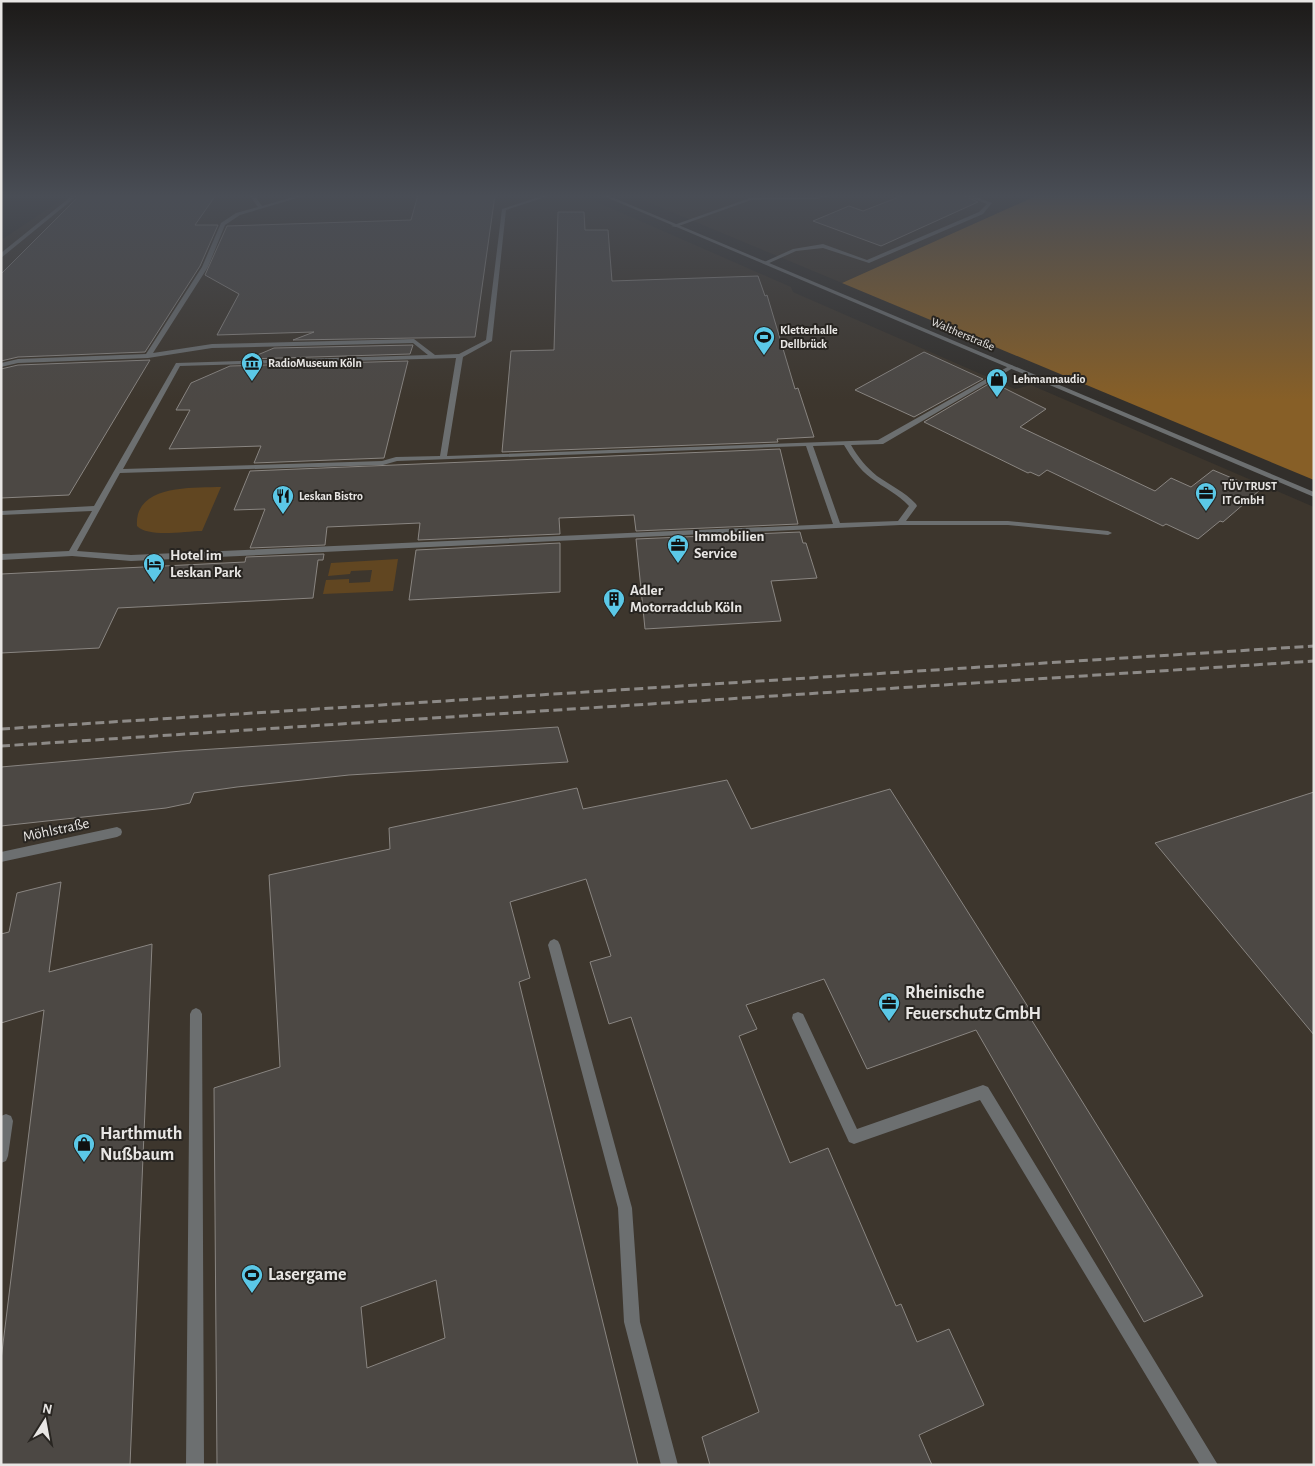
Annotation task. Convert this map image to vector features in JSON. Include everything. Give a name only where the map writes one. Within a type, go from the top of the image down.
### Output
[{"type":"street","points":[[148,356],[207,263]]},
{"type":"street","points":[[148,356],[178,364],[460,356],[489,341],[498,263]]},
{"type":"street","name":"Waltherstraße","points":[[766,263],[1314,495]]},
{"type":"street","points":[[1,365],[18,360],[148,356],[212,346],[414,341],[434,356]]},
{"type":"street","points":[[443,458],[460,356]]},
{"type":"street","points":[[72,553],[178,364]]},
{"type":"street","points":[[118,471],[384,463],[396,459],[880,442],[1011,367]]},
{"type":"street","points":[[846,443],[865,470],[881,482],[906,496],[913,506],[900,523]]},
{"type":"street","points":[[809,444],[837,525]]},
{"type":"street","points":[[1,513],[97,508]]},
{"type":"street","points":[[1,556],[72,553],[131,558],[900,523],[1008,523],[1108,533]]},
{"type":"street","name":"Möhlstraße","points":[[1,857],[116,832]]},
{"type":"street","points":[[554,945],[625,1208],[632,1322],[670,1465]]},
{"type":"street","points":[[195,1465],[196,1014]]},
{"type":"street","points":[[798,1018],[854,1137],[983,1092],[1210,1465]]},
{"type":"street","points":[[1,1156],[6,1121]]},
{"type":"shaded area","points":[[1,263],[737,263],[791,287],[793,292],[1015,389],[1031,385],[1314,507],[1314,1465],[1,1465]]},
{"type":"shaded area","points":[[795,263],[886,263],[842,283]]},
{"type":"shaded area","points":[[886,263],[1314,263],[1314,480],[842,283]]},
{"type":"shaded area","points":[[221,487],[202,531],[158,533],[143,530],[137,526],[139,512],[145,502],[155,495],[181,489]]},
{"type":"shaded area","points":[[398,559],[393,591],[323,594],[326,580],[349,579],[349,583],[370,582],[372,570],[351,571],[350,574],[328,576],[331,563]]},
{"type":"building","points":[[12,263],[201,263],[145,352],[18,357],[1,361],[1,274]]},
{"type":"building","points":[[210,263],[485,263],[475,337],[293,340],[314,332],[217,335],[239,294],[205,275]]},
{"type":"building","points":[[557,263],[611,263],[612,281],[758,276],[765,296],[767,295],[795,389],[798,388],[814,437],[777,439],[778,442],[502,452],[511,351],[554,350]]},
{"type":"building","points":[[413,345],[410,354],[248,359],[274,348]]},
{"type":"building","points":[[924,352],[983,379],[914,417],[855,390]]},
{"type":"building","points":[[150,360],[69,495],[1,498],[1,369],[18,365]]},
{"type":"building","points":[[408,361],[384,458],[254,463],[261,446],[169,449],[190,410],[176,410],[191,383],[230,366]]},
{"type":"building","points":[[992,382],[1046,409],[1020,427],[1155,491],[1171,478],[1191,487],[1213,470],[1260,490],[1223,522],[1220,521],[1198,539],[1166,524],[1163,526],[1047,470],[1039,476],[1028,473],[924,422]]},
{"type":"building","points":[[780,449],[798,524],[636,531],[634,515],[559,518],[560,534],[418,540],[420,523],[327,527],[325,545],[250,548],[265,509],[234,510],[250,471]]},
{"type":"building","points":[[800,532],[803,543],[806,543],[817,578],[771,581],[781,621],[645,629],[636,539]]},
{"type":"building","points":[[560,543],[560,592],[409,600],[416,550]]},
{"type":"building","name":"Hotel im Leskan Park","points":[[324,554],[323,560],[318,560],[313,598],[118,608],[99,648],[1,653],[1,574],[245,562],[246,557]]},
{"type":"building","points":[[558,727],[568,762],[349,775],[237,787],[194,793],[190,803],[166,808],[1,826],[1,767],[182,751]]},
{"type":"building","points":[[727,780],[751,829],[890,789],[1030,1010],[1026,1011],[1203,1296],[1144,1322],[976,1030],[867,1069],[824,979],[746,1005],[757,1029],[739,1036],[790,1163],[828,1148],[896,1306],[901,1304],[917,1342],[949,1329],[984,1405],[919,1435],[932,1465],[710,1465],[702,1437],[759,1412],[631,1017],[609,1024],[590,962],[611,956],[586,879],[510,902],[530,978],[519,982],[638,1465],[217,1465],[214,1088],[280,1067],[269,875],[390,849],[389,828],[577,788],[583,809]],"holes":[[[436,1280],[445,1338],[367,1368],[361,1307]]]},
{"type":"building","points":[[1314,792],[1314,1035],[1155,843]]},
{"type":"building","points":[[61,882],[49,972],[152,944],[130,1465],[1,1465],[1,1360],[44,1010],[1,1023],[1,934],[9,932],[17,893]]},
{"type":"railway","points":[[1,729],[1314,646]]},
{"type":"railway","points":[[1,746],[1314,661]]},
{"type":"place","name":"Kletterhalle Dellbrück","points":[[764,356]]},
{"type":"place","name":"RadioMuseum Köln","points":[[252,382]]},
{"type":"place","name":"Lehmannaudio","points":[[997,398]]},
{"type":"place","name":"TÜV TRUST IT GmbH","points":[[1206,512]]},
{"type":"place","name":"Leskan Bistro","points":[[283,515]]},
{"type":"place","name":"Immobilien Service","points":[[678,564]]},
{"type":"place","name":"Hotel im Leskan Park","points":[[154,583]]},
{"type":"place","name":"Adler Motorradclub Köln","points":[[614,618]]},
{"type":"place","name":"Rheinische Feuerschutz GmbH","points":[[889,1022]]},
{"type":"place","name":"Harthmuth Nußbaum","points":[[84,1163]]},
{"type":"place","name":"Lasergame","points":[[252,1294]]}]
